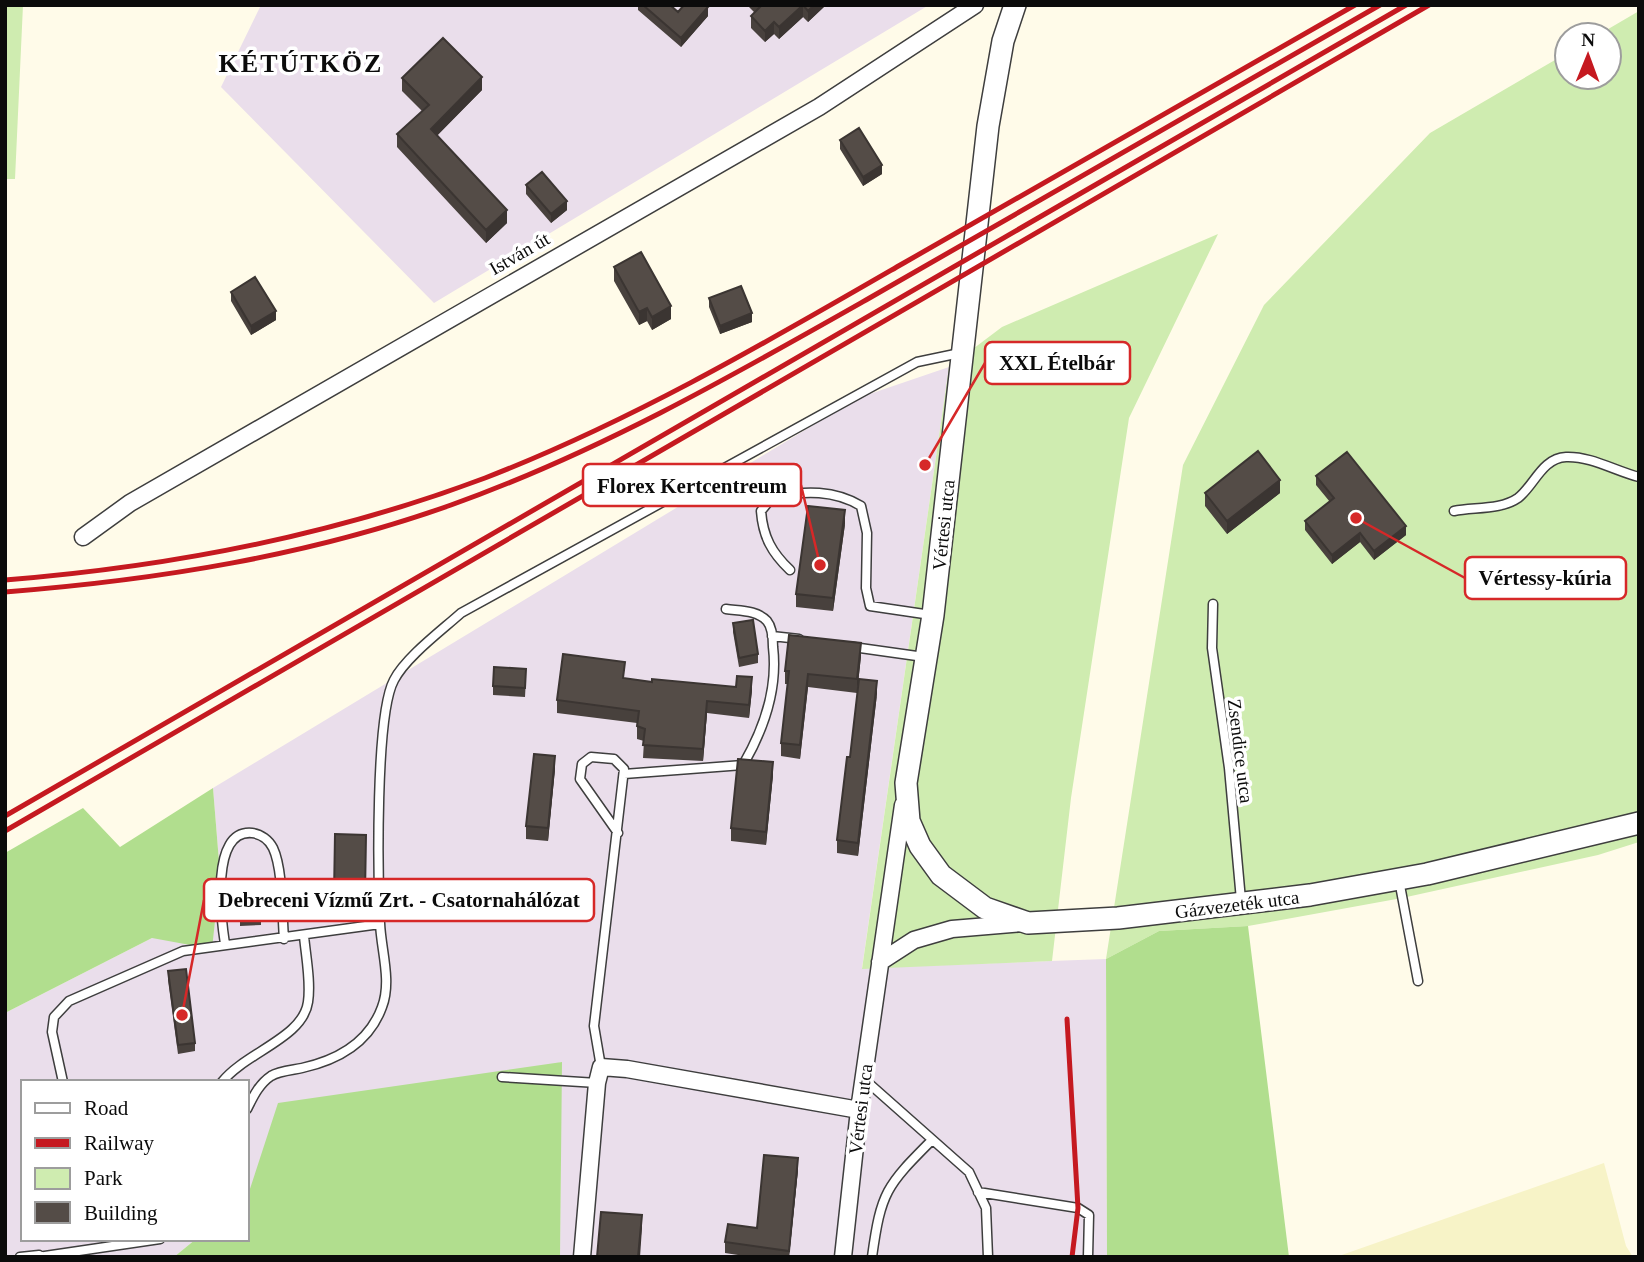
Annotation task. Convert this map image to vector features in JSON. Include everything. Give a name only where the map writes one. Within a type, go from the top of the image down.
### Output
[{"type":"street","name":"István út","points":[[83,537],[130,503],[819,107],[975,5]]},
{"type":"street","name":"Vértesi utca","points":[[843,1257],[859,1110],[933,615],[988,125],[1003,41],[1015,5]]},
{"type":"street","name":"Gázvezeték utca","points":[[906,783],[909,821],[920,846],[941,874],[985,908],[1028,923],[1118,918],[1310,895],[1399,879],[1639,823]]},
{"type":"street","points":[[880,962],[914,940],[952,929],[1028,923]]},
{"type":"street","points":[[582,1257],[599,1075],[627,1069],[859,1110]]},
{"type":"lane","points":[[248,1108],[256,1090],[272,1074],[346,1053],[369,1033],[383,1006],[386,981],[380,924],[384,719],[394,680],[424,646],[461,613],[918,362],[962,353]]},
{"type":"lane","points":[[1454,511],[1502,505],[1517,498],[1545,467],[1563,457],[1600,463],[1639,477]]},
{"type":"lane","points":[[790,570],[775,555],[763,531],[761,511],[774,495],[817,492],[845,496],[861,506],[867,533],[866,588],[870,606],[933,615]]},
{"type":"lane","name":"Zsendice utca","points":[[1213,604],[1212,648],[1229,768],[1241,903]]},
{"type":"lane","points":[[624,774],[743,765],[765,720],[772,693],[775,661],[768,622],[754,612],[726,609]]},
{"type":"lane","points":[[772,636],[811,641]]},
{"type":"lane","points":[[837,645],[927,657]]},
{"type":"lane","points":[[502,1077],[599,1075],[594,1026],[618,833],[624,774],[621,763],[602,757],[591,757],[578,772],[580,779],[618,833]]},
{"type":"lane","points":[[225,944],[221,919],[224,851],[234,837],[251,833],[267,840],[275,855],[284,939]]},
{"type":"lane","points":[[1399,879],[1418,981]]},
{"type":"lane","points":[[63,1080],[52,1032],[54,1017],[69,1001],[183,951],[380,924]]},
{"type":"lane","points":[[224,1080],[234,1066],[295,1030],[303,1017],[309,1002],[304,936]]},
{"type":"lane","points":[[864,1079],[969,1172],[986,1208],[988,1257]]},
{"type":"lane","points":[[872,1257],[879,1206],[894,1177],[932,1140]]},
{"type":"lane","points":[[978,1192],[1078,1208],[1089,1215],[1091,1223],[1088,1257]]},
{"type":"lane","points":[[20,1257],[133,1241]]},
{"type":"shaded area","points":[[261,5],[929,5],[434,303],[221,87]]},
{"type":"shaded area","points":[[949,367],[862,968],[1106,959],[1107,1257],[560,1257],[561,1062],[248,1198],[248,1080],[21,1080],[21,1241],[194,1241],[174,1257],[5,1257],[5,1013],[152,938],[220,874],[213,788],[858,398]]},
{"type":"shaded area","points":[[1604,1163],[1626,1246],[1633,1257],[1336,1257]]},
{"type":"green space","points":[[5,5],[23,5],[15,179],[5,179]]},
{"type":"green space","points":[[1639,11],[1639,842],[1598,855],[1402,898],[1248,926],[1159,931],[1106,959],[1183,465],[1264,305],[1430,133],[1553,61],[1553,91],[1623,91],[1622,21]]},
{"type":"green space","points":[[1218,234],[1129,418],[1071,798],[1052,961],[862,969],[949,367],[1002,327]]},
{"type":"green space","points":[[213,788],[220,874],[212,949],[152,938],[5,1013],[5,853],[83,808],[120,847]]},
{"type":"green space","points":[[1248,926],[1289,1257],[1107,1257],[1106,959],[1159,931]]},
{"type":"green space","points":[[562,1062],[560,1257],[174,1257],[194,1241],[248,1241],[248,1195],[278,1103]]},
{"type":"building","points":[[643,5],[670,5],[678,12],[684,5],[708,7],[681,38]]},
{"type":"building","points":[[758,5],[803,5],[779,27],[774,22],[765,31],[751,16],[760,7]]},
{"type":"building","points":[[803,5],[814,5],[808,11]]},
{"type":"building","points":[[443,38],[482,77],[431,129],[507,210],[486,230],[397,134],[429,105],[402,78]]},
{"type":"building","points":[[859,128],[882,165],[863,177],[840,140]]},
{"type":"building","points":[[542,172],[567,201],[551,214],[526,185]]},
{"type":"building","points":[[641,252],[671,306],[652,317],[647,308],[639,312],[614,267]]},
{"type":"building","points":[[255,277],[276,311],[251,326],[231,292]]},
{"type":"building","points":[[741,286],[752,313],[720,326],[709,298]]},
{"type":"building","points":[[1258,451],[1280,480],[1227,521],[1205,493]]},
{"type":"building","points":[[1347,452],[1406,526],[1374,551],[1360,533],[1332,555],[1305,521],[1334,498],[1316,476]]},
{"type":"building","points":[[808,506],[845,510],[833,598],[796,594]]},
{"type":"building","points":[[753,620],[758,654],[739,658],[733,623]]},
{"type":"building","points":[[789,635],[861,643],[857,679],[808,674],[800,745],[781,743],[789,671],[785,671]]},
{"type":"building","points":[[563,654],[625,662],[623,678],[652,682],[652,679],[736,687],[737,676],[752,677],[749,705],[707,701],[703,749],[643,745],[645,729],[637,726],[639,711],[557,700]]},
{"type":"building","points":[[494,667],[526,669],[525,688],[493,686]]},
{"type":"building","points":[[859,679],[877,681],[858,843],[837,840]]},
{"type":"building","points":[[534,754],[555,756],[548,828],[526,826]]},
{"type":"building","points":[[738,759],[773,762],[766,832],[731,828]]},
{"type":"building","points":[[335,834],[366,835],[365,895],[334,895]]},
{"type":"building","points":[[186,969],[195,1043],[178,1045],[168,971]]},
{"type":"building","points":[[764,1155],[798,1158],[789,1251],[725,1242],[728,1224],[757,1228]]},
{"type":"building","points":[[601,1212],[642,1215],[638,1257],[597,1257]]},
{"type":"railway","points":[[5,580],[127,567],[248,546],[368,517],[427,499],[539,456],[645,406],[749,351],[1355,5]]},
{"type":"railway","points":[[5,592],[119,581],[287,552],[397,523],[451,505],[559,462],[765,357],[1380,5]]},
{"type":"railway","points":[[5,816],[1406,5]]},
{"type":"railway","points":[[5,831],[1429,5]]},
{"type":"railway","points":[[1067,1019],[1078,1208],[1072,1257]]},
{"type":"place","name":"XXL Ételbár","points":[[925,465]]},
{"type":"place","name":"Vértessy-kúria","points":[[1356,518]]},
{"type":"place","name":"Florex Kertcentreum","points":[[820,565]]},
{"type":"place","name":"Debreceni Vízmű Zrt. - Csatornahálózat","points":[[182,1015]]},
{"type":"district","name":"KÉTÚTKÖZ","points":[[301,63]]}]
